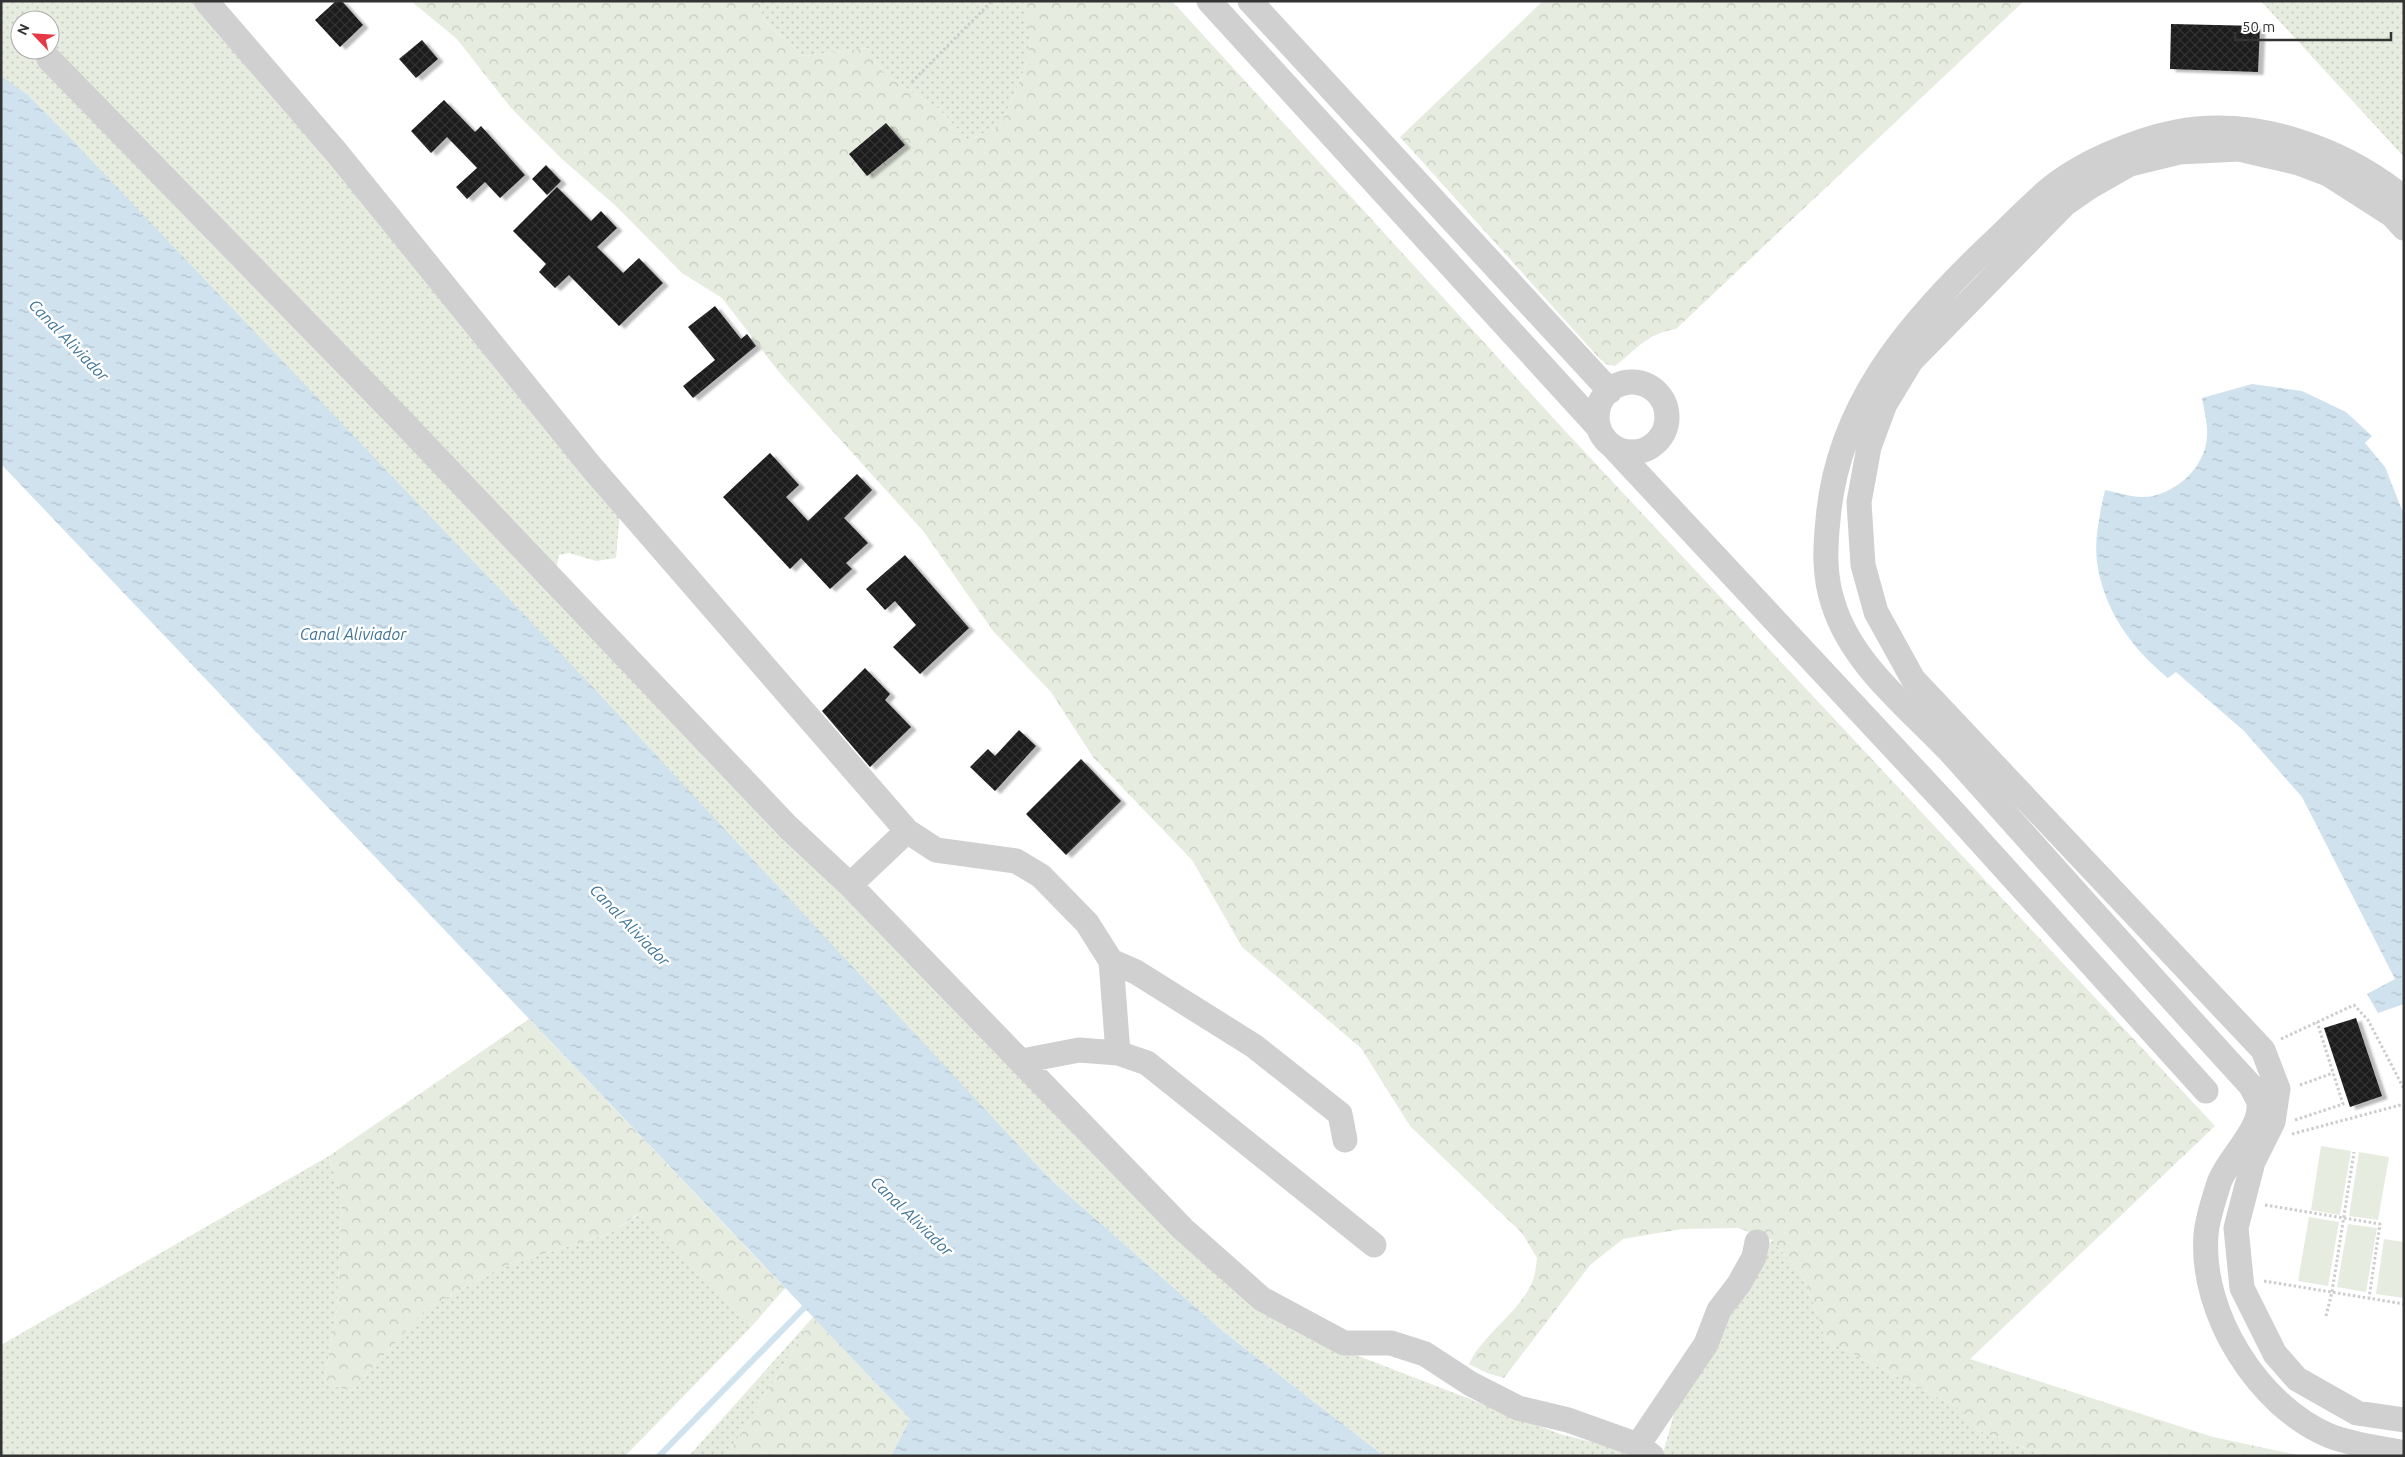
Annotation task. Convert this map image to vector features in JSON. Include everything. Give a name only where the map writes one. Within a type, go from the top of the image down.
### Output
[{"type":"street","points":[[206,1],[337,153],[594,468],[907,831],[936,850],[1016,861],[1041,876],[1087,923],[1111,961],[1118,1052]]},
{"type":"street","points":[[1209,1],[1606,437],[1950,808],[2206,1092]]},
{"type":"street","points":[[1250,1],[1610,391]]},
{"type":"street","points":[[50,60],[400,419],[788,827],[850,885],[1183,1229],[1262,1299],[1344,1343],[1391,1343],[1425,1354],[1471,1384],[1518,1408],[1568,1420],[1645,1450],[1706,1344],[1719,1310],[1738,1284],[1754,1257],[1758,1242]]},
{"type":"street","points":[[2404,198],[2387,184],[2345,159],[2275,134],[2234,127],[2176,132],[2107,154],[2077,170],[2048,189],[1967,268],[1908,331],[1885,362],[1852,424],[1830,496],[1825,557],[1832,603],[1852,644],[1884,684],[1951,753],[2251,1086],[2259,1103],[2254,1126],[2219,1182],[2206,1234],[2209,1279],[2224,1329],[2244,1364],[2277,1400],[2306,1423],[2331,1436],[2404,1453]]},
{"type":"street","points":[[2404,228],[2392,215],[2370,200],[2328,174],[2299,163],[2239,149],[2179,152],[2130,164],[2088,188],[2065,204],[1911,361],[1885,404],[1869,447],[1859,502],[1862,565],[1876,612],[1913,679],[2263,1050],[2278,1089],[2273,1122],[2253,1162],[2236,1228],[2242,1288],[2275,1354],[2297,1379],[2357,1414],[2404,1420]]},
{"type":"street","points":[[1635,382],[1655,390],[1663,399],[1667,410],[1664,432],[1657,442],[1647,449],[1636,452],[1624,452],[1606,437],[1597,416],[1599,405],[1610,391],[1623,383],[1635,382]]},
{"type":"street","points":[[1828,522],[1860,526]]},
{"type":"street","points":[[1832,603],[1872,598]]},
{"type":"street","points":[[850,885],[907,831]]},
{"type":"street","points":[[1111,961],[1136,972],[1262,1052],[1340,1114],[1345,1140]]},
{"type":"street","points":[[1022,1061],[1078,1050],[1118,1052],[1147,1063],[1374,1245]]},
{"type":"path","points":[[912,82],[992,1]]},
{"type":"path","points":[[2276,1042],[2354,1005],[2368,1020],[2404,1089]]},
{"type":"path","points":[[2292,1112],[2291,1122],[2344,1104],[2317,1022]]},
{"type":"path","points":[[2294,1087],[2333,1073]]},
{"type":"path","points":[[2284,1136],[2404,1104]]},
{"type":"path","points":[[2326,1316],[2332,1292],[2354,1152]]},
{"type":"path","points":[[2257,1203],[2380,1224],[2369,1298]]},
{"type":"path","points":[[2260,1286],[2258,1280],[2404,1304]]},
{"type":"green space","points":[[1,1],[197,1],[620,511],[616,558],[596,561],[569,553],[559,555],[552,588],[1170,1231],[1343,1350],[1560,1434],[1646,1456],[1384,1456],[1224,1332],[1048,1177],[28,95],[1,77]]},
{"type":"green space","points":[[411,1],[759,1],[764,21],[804,56],[868,48],[884,74],[939,109],[968,140],[999,127],[1019,84],[1029,50],[1030,34],[1025,11],[1027,1],[1172,1],[1566,432],[2215,1126],[1970,1359],[2213,1437],[2302,1456],[2045,1456],[1979,1431],[1957,1407],[1826,1340],[1804,1277],[1772,1240],[1738,1228],[1682,1229],[1623,1239],[1590,1265],[1504,1378],[1487,1373],[1469,1364],[1483,1343],[1525,1296],[1532,1282],[1537,1258],[1522,1233],[1410,1126],[1361,1048],[1242,947],[1192,860],[1093,757],[1051,692],[993,631],[924,532],[779,372],[722,298],[682,273],[616,206],[563,160],[511,108],[457,39]]},
{"type":"green space","points":[[759,1],[1027,1],[1026,11],[1030,34],[1029,50],[1019,84],[999,127],[968,140],[939,109],[884,74],[868,48],[804,56],[764,21]]},
{"type":"green space","points":[[1543,1],[2024,1],[1676,329],[1649,338],[1615,366],[1606,364],[1600,359],[1400,137]]},
{"type":"green space","points":[[2261,1],[2404,1],[2404,157]]},
{"type":"green space","points":[[529,1019],[785,1288],[752,1326],[638,1214],[609,1234],[504,1266],[426,1309],[351,1391],[324,1383],[337,1308],[342,1198],[329,1156]]},
{"type":"green space","points":[[2321,1146],[2351,1151],[2340,1215],[2311,1210]]},
{"type":"green space","points":[[2359,1152],[2389,1157],[2378,1220],[2349,1216]]},
{"type":"green space","points":[[329,1156],[342,1198],[337,1308],[324,1383],[351,1391],[426,1309],[504,1266],[609,1234],[639,1214],[752,1326],[625,1456],[1,1456],[1,1345]]},
{"type":"green space","points":[[2309,1217],[2339,1222],[2328,1286],[2298,1281]]},
{"type":"green space","points":[[2348,1224],[2377,1228],[2366,1292],[2337,1287]]},
{"type":"green space","points":[[2384,1239],[2404,1242],[2404,1298],[2376,1294]]},
{"type":"green space","points":[[1772,1240],[1804,1277],[1826,1340],[1957,1407],[1979,1431],[2045,1456],[1651,1456],[1663,1453],[1674,1414]]},
{"type":"green space","points":[[813,1317],[727,1456],[689,1456]]},
{"type":"green space","points":[[813,1317],[910,1419],[891,1456],[727,1456]]},
{"type":"water","name":"Canal Aliviador","points":[[1,76],[28,95],[72,140],[588,682],[1048,1177],[1224,1332],[1384,1456],[891,1456],[910,1419],[1,464]]},
{"type":"water","points":[[2252,384],[2302,391],[2346,412],[2372,436],[2365,443],[2385,467],[2404,515],[2404,1004],[2378,1013],[2367,994],[2395,979],[2302,797],[2244,731],[2176,672],[2168,678],[2142,654],[2121,627],[2113,612],[2106,596],[2097,562],[2099,517],[2105,490],[2142,497],[2154,496],[2176,486],[2194,469],[2201,459],[2205,448],[2207,427],[2202,398]]},
{"type":"building","points":[[336,1],[342,1],[363,25],[340,47],[315,20]]},
{"type":"building","points":[[2171,24],[2260,26],[2258,72],[2170,69]]},
{"type":"building","points":[[422,40],[438,59],[416,78],[399,59]]},
{"type":"building","points":[[444,100],[475,132],[481,126],[525,175],[500,198],[485,182],[467,199],[456,187],[477,168],[447,137],[431,153],[411,131]]},
{"type":"building","points":[[886,123],[905,145],[867,176],[849,154]]},
{"type":"building","points":[[546,165],[561,181],[547,195],[532,179]]},
{"type":"building","points":[[557,187],[591,221],[601,211],[617,228],[597,247],[623,273],[639,258],[663,283],[619,326],[569,275],[555,288],[539,272],[546,264],[513,231]]},
{"type":"building","points":[[715,306],[741,339],[747,334],[756,346],[693,398],[683,386],[715,360],[688,327]]},
{"type":"building","points":[[770,453],[799,485],[786,497],[808,521],[857,474],[872,490],[844,518],[868,543],[846,563],[852,569],[830,589],[801,558],[790,569],[723,497]]},
{"type":"building","points":[[905,555],[969,628],[920,674],[893,647],[916,625],[895,601],[885,610],[866,589]]},
{"type":"building","points":[[865,668],[890,694],[885,700],[911,727],[870,767],[822,711]]},
{"type":"building","points":[[1019,730],[1036,746],[995,791],[970,767],[988,749],[995,756]]},
{"type":"building","points":[[1081,759],[1121,801],[1066,855],[1026,814]]},
{"type":"building","points":[[2356,1018],[2382,1096],[2350,1107],[2324,1028]]},
{"type":"waterway","points":[[659,1456],[804,1308]]}]
